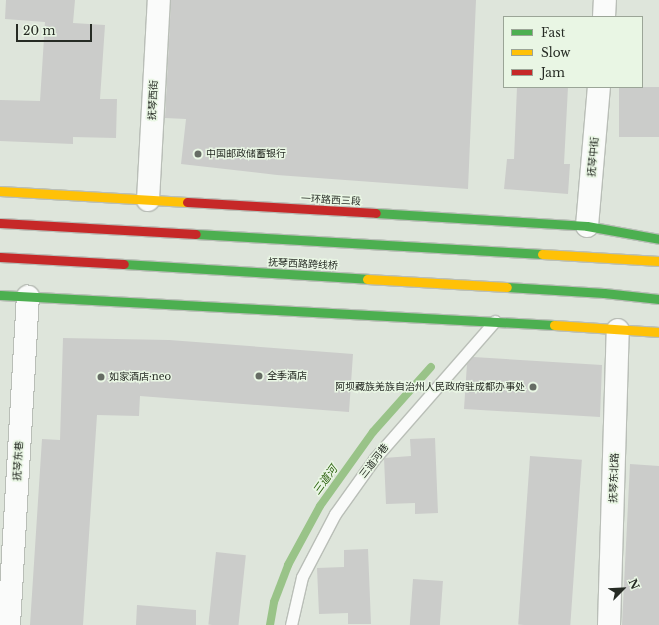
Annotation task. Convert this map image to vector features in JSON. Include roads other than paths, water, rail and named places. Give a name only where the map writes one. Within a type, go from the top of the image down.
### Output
[{"type":"main road","name":"一环路西三段","points":[[0,191],[587,226],[659,239]]},
{"type":"main road","points":[[0,223],[659,261]]},
{"type":"main road","name":"抚琴西路跨线桥","points":[[0,257],[604,293],[659,299]]},
{"type":"main road","points":[[0,295],[495,321],[659,332]]},
{"type":"street","name":"抚琴西街","points":[[148,200],[159,0]]},
{"type":"street","points":[[604,16],[605,0]]},
{"type":"street","name":"抚琴中街","points":[[587,226],[598,88]]},
{"type":"street","name":"抚琴东巷","points":[[9,625],[28,297]]},
{"type":"street","name":"抚琴东北路","points":[[609,625],[618,330]]},
{"type":"lane","name":"三道河巷","points":[[291,625],[302,577],[335,514],[375,458],[495,321]]},
{"type":"waterway","name":"三道河","points":[[270,625],[274,602],[288,565],[320,506],[373,432],[431,367]]},
{"type":"place","name":"中国邮政储蓄银行","points":[[198,154]]},
{"type":"place","name":"全季酒店","points":[[259,376]]},
{"type":"place","name":"如家酒店·neo","points":[[101,377]]},
{"type":"place","name":"阿坝藏族羌族自治州人民政府驻成都办事处","points":[[533,387]]}]
